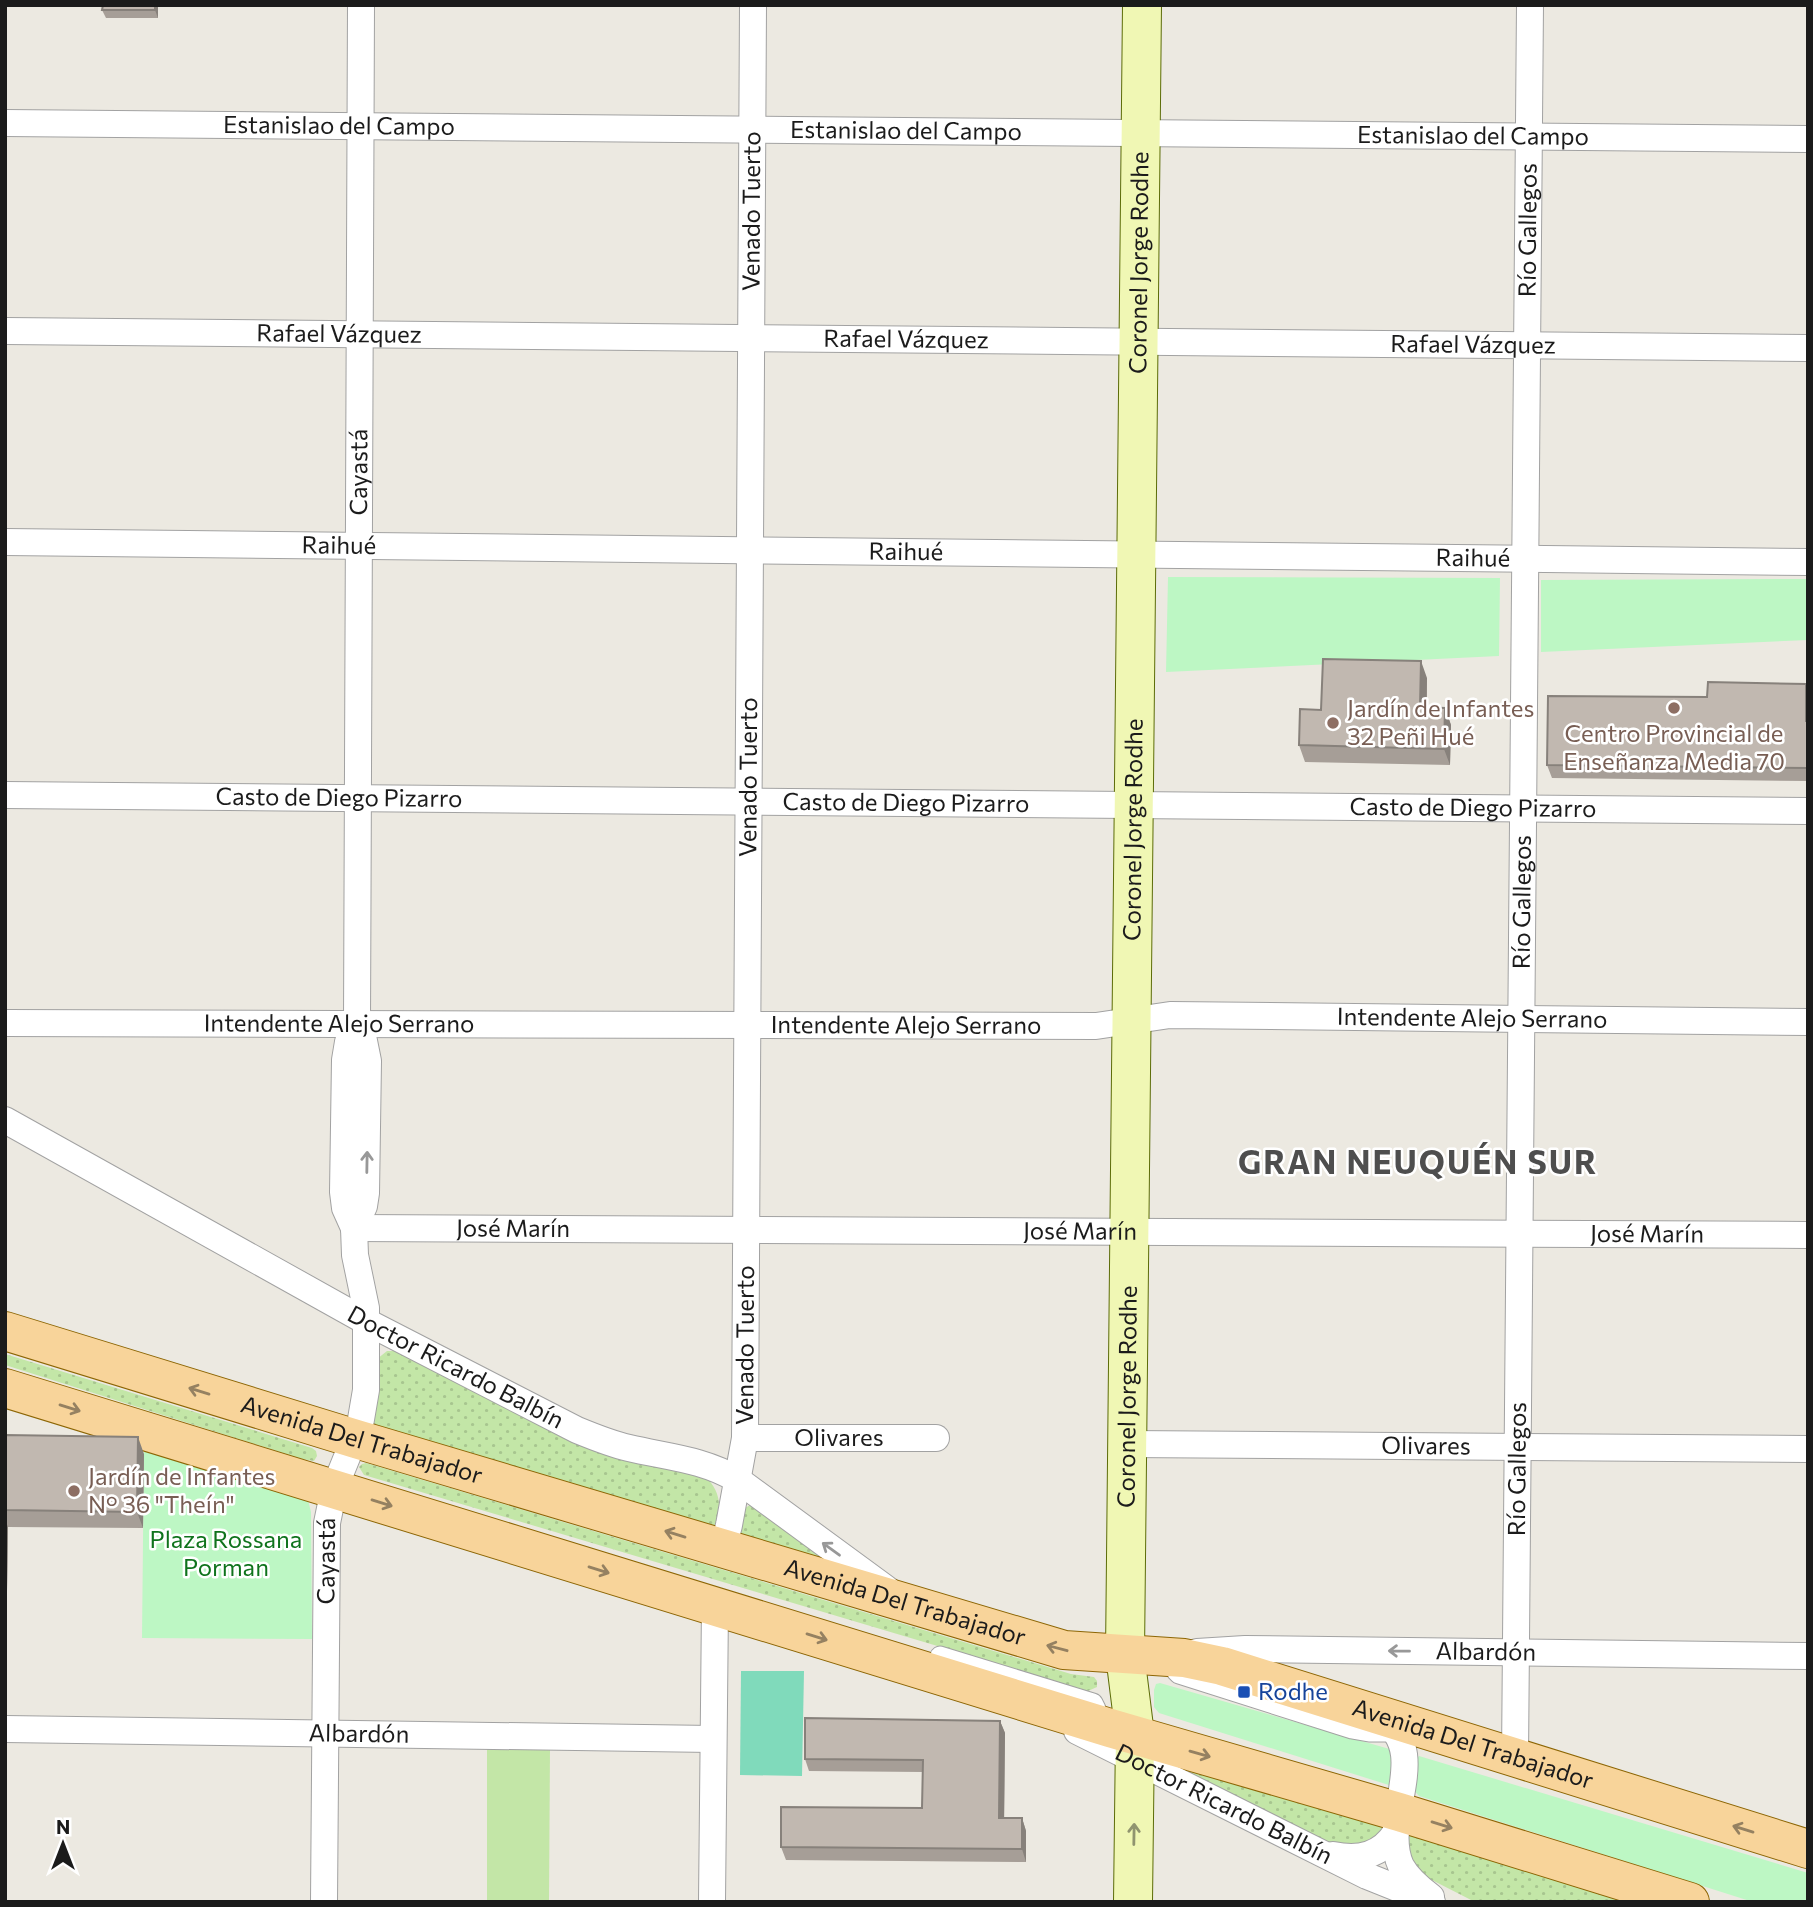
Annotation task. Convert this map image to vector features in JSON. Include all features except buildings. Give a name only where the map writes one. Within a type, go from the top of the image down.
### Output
[{"type":"main road","name":"Coronel Jorge Rodhe","points":[[1107,1902],[1122,1743],[1125,1655],[1142,5]]},
{"type":"main road","name":"Avenida Del Trabajador","points":[[5,1331],[356,1439],[1064,1650],[1125,1655],[1172,1665],[1222,1667],[1808,1849]]},
{"type":"main road","points":[[5,1388],[1020,1700],[1122,1743],[1690,1902]]},
{"type":"main road","name":"Coronel Jorge Rodhe","points":[[1122,1743],[1133,1902]]},
{"type":"street","name":"Cayastá","points":[[324,1902],[327,1523],[334,1489],[356,1439],[365,1400],[367,1322],[355,1255],[354,1228],[366,1199],[368,1074],[367,1050],[356,1024],[361,5]]},
{"type":"street","name":"Venado Tuerto","points":[[723,1549],[745,1438],[753,5]]},
{"type":"street","name":"Río Gallegos","points":[[1515,1758],[1530,5]]},
{"type":"street","name":"Estanislao del Campo","points":[[5,123],[1808,139]]},
{"type":"street","name":"Rafael Vázquez","points":[[5,331],[1808,348]]},
{"type":"street","name":"Raihué","points":[[5,542],[1808,562]]},
{"type":"street","name":"Casto de Diego Pizarro","points":[[5,795],[1808,811]]},
{"type":"street","name":"Intendente Alejo Serrano","points":[[5,1023],[1096,1026],[1170,1015],[1808,1022]]},
{"type":"street","name":"Doctor Ricardo Balbín","points":[[5,1120],[367,1322],[592,1437],[629,1448],[696,1460],[717,1468],[738,1480],[906,1604]]},
{"type":"street","name":"José Marín","points":[[354,1228],[1808,1236]]},
{"type":"street","name":"Olivares","points":[[745,1438],[936,1438]]},
{"type":"street","name":"Olivares","points":[[1127,1444],[1808,1449]]},
{"type":"street","points":[[712,1902],[715,1606]]},
{"type":"street","name":"Albardón","points":[[1172,1665],[1245,1649],[1808,1656]]},
{"type":"street","points":[[940,1656],[1093,1703],[1096,1709],[1091,1712],[938,1665],[940,1656]]},
{"type":"street","points":[[1172,1665],[1176,1671],[1177,1668],[1182,1667],[1389,1732],[1352,1729],[1172,1665]]},
{"type":"street","points":[[1376,1715],[1395,1730],[1404,1754],[1405,1769],[1396,1849],[1402,1867],[1413,1883],[1438,1902]]},
{"type":"street","name":"Albardón","points":[[5,1729],[712,1739]]},
{"type":"street","name":"Doctor Ricardo Balbín","points":[[1122,1743],[1311,1848],[1382,1883],[1432,1902]]},
{"type":"street","points":[[1311,1848],[1347,1857],[1369,1855],[1386,1845],[1397,1822]]},
{"type":"green space","points":[[1168,577],[1500,578],[1499,656],[1166,672]]},
{"type":"green space","points":[[1808,579],[1808,640],[1541,652],[1541,580]]},
{"type":"green space","points":[[387,1351],[396,1351],[708,1479],[719,1502],[717,1528],[373,1426],[377,1359]]},
{"type":"green space","points":[[5,1354],[312,1448],[317,1456],[314,1461],[302,1459],[5,1365]]},
{"type":"green space","name":"Plaza Rossana Porman","points":[[144,1443],[308,1500],[311,1512],[312,1639],[142,1638]]},
{"type":"green space","points":[[366,1463],[1071,1674],[1094,1677],[1097,1687],[1088,1691],[364,1475],[359,1467]]},
{"type":"green space","points":[[750,1505],[847,1576],[745,1544],[739,1532],[745,1508]]},
{"type":"green space","points":[[741,1671],[804,1671],[802,1776],[740,1775]]},
{"type":"green space","points":[[1156,1684],[1393,1750],[1392,1786],[1159,1713],[1154,1707],[1154,1690]]},
{"type":"green space","points":[[487,1749],[550,1749],[549,1902],[487,1902]]},
{"type":"green space","points":[[1419,1756],[1808,1873],[1808,1902],[1753,1902],[1419,1796],[1412,1788]]},
{"type":"green space","points":[[1172,1762],[1386,1822],[1378,1843],[1336,1846],[1187,1777]]},
{"type":"green space","points":[[1404,1830],[1656,1902],[1475,1902],[1414,1868]]},
{"type":"place","name":"Centro Provincial de Enseñanza Media 70","points":[[1674,708]]},
{"type":"place","name":"Jardín de Infantes 32 Peñi Hué","points":[[1333,723]]},
{"type":"place","name":"Jardín de Infantes N° 36 \"Theín\"","points":[[74,1491]]},
{"type":"place","name":"Rodhe","points":[[1244,1692]]},
{"type":"district","name":"GRAN NEUQUÉN SUR","points":[[1418,1163]]}]
